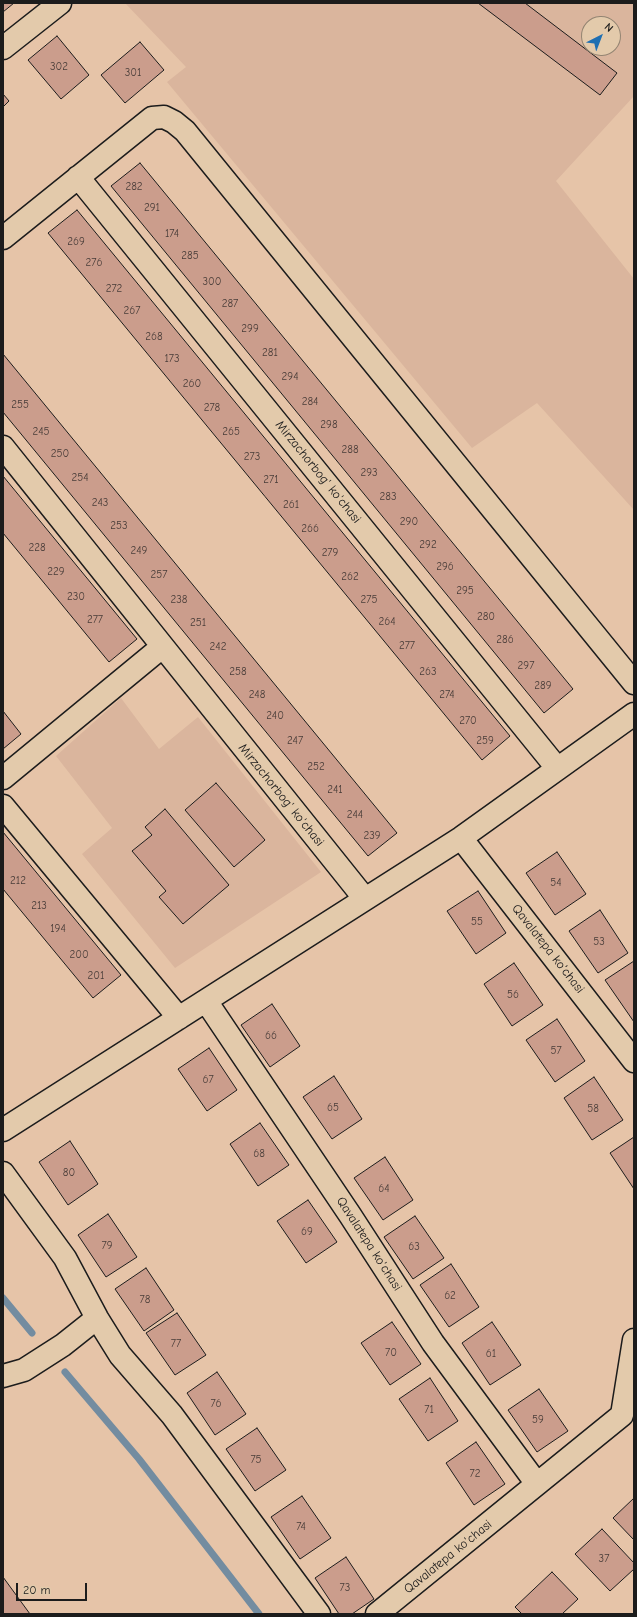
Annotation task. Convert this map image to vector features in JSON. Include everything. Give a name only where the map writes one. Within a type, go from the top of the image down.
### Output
[{"type":"street","points":[[3,48],[60,3]]},
{"type":"street","points":[[3,238],[152,118],[164,117],[174,122],[185,131],[634,683]]},
{"type":"street","name":"Mirzachorbog' ko'chasi","points":[[78,177],[558,768]]},
{"type":"street","name":"Mirzachorbog' ko'chasi","points":[[3,447],[365,899]]},
{"type":"street","points":[[3,778],[162,647]]},
{"type":"street","points":[[3,1130],[461,838],[634,714]]},
{"type":"street","points":[[3,806],[180,1018]]},
{"type":"street","name":"Qavalatepa ko'chasi","points":[[461,838],[634,1061]]},
{"type":"street","name":"Qavalatepa ko'chasi","points":[[206,1001],[350,1215],[433,1343],[537,1484]]},
{"type":"street","points":[[3,1173],[65,1258],[97,1318],[120,1355],[172,1415],[319,1614]]},
{"type":"street","points":[[3,1376],[24,1370],[63,1345],[97,1318]]},
{"type":"street","name":"Qavalatepa ko'chasi","points":[[377,1614],[622,1415],[634,1340]]},
{"type":"shaded area","points":[[125,3],[634,3],[634,96],[556,181],[634,279],[634,510],[537,403],[472,448],[167,82],[186,67]]},
{"type":"shaded area","points":[[121,698],[159,749],[198,717],[321,872],[175,968],[82,854],[112,828],[56,756]]},
{"type":"building","points":[[3,3],[14,3],[3,12]]},
{"type":"building","points":[[478,3],[525,3],[581,46],[581,56],[595,56],[617,73],[600,95]]},
{"type":"building","points":[[57,36],[89,75],[61,99],[28,60]]},
{"type":"building","points":[[140,42],[164,70],[125,103],[101,75]]},
{"type":"building","points":[[3,94],[9,101],[3,107]]},
{"type":"building","points":[[140,163],[573,689],[544,713],[111,186]]},
{"type":"building","points":[[77,210],[510,736],[482,760],[48,233]]},
{"type":"building","points":[[3,354],[397,833],[368,856],[3,412]]},
{"type":"building","points":[[3,476],[137,639],[109,662],[3,533]]},
{"type":"building","points":[[3,711],[21,734],[3,749]]},
{"type":"building","points":[[216,783],[265,840],[234,867],[185,810]]},
{"type":"building","points":[[165,809],[229,885],[183,924],[159,897],[166,891],[132,851],[152,835],[145,827]]},
{"type":"building","points":[[3,832],[121,975],[93,998],[3,889]]},
{"type":"building","points":[[557,852],[586,894],[555,915],[526,873]]},
{"type":"building","points":[[478,891],[506,933],[476,954],[447,911]]},
{"type":"building","points":[[600,910],[628,953],[598,973],[569,931]]},
{"type":"building","points":[[634,961],[634,1022],[605,980]]},
{"type":"building","points":[[514,963],[543,1005],[512,1026],[484,984]]},
{"type":"building","points":[[272,1004],[300,1046],[270,1067],[241,1025]]},
{"type":"building","points":[[557,1019],[585,1061],[555,1082],[526,1040]]},
{"type":"building","points":[[209,1048],[237,1090],[207,1111],[178,1069]]},
{"type":"building","points":[[334,1076],[362,1119],[332,1139],[303,1097]]},
{"type":"building","points":[[594,1077],[623,1120],[592,1140],[564,1098]]},
{"type":"building","points":[[260,1123],[289,1165],[258,1186],[230,1144]]},
{"type":"building","points":[[634,1137],[634,1189],[610,1153]]},
{"type":"building","points":[[70,1141],[98,1184],[68,1205],[39,1162]]},
{"type":"building","points":[[385,1157],[413,1200],[383,1220],[354,1178]]},
{"type":"building","points":[[308,1200],[337,1242],[306,1263],[277,1221]]},
{"type":"building","points":[[108,1214],[137,1257],[106,1277],[78,1235]]},
{"type":"building","points":[[415,1216],[444,1258],[413,1279],[384,1237]]},
{"type":"building","points":[[451,1264],[479,1307],[449,1327],[420,1285]]},
{"type":"building","points":[[146,1268],[174,1310],[144,1331],[115,1289]]},
{"type":"building","points":[[177,1313],[206,1355],[175,1375],[146,1333]]},
{"type":"building","points":[[392,1322],[421,1364],[390,1385],[361,1343]]},
{"type":"building","points":[[492,1322],[521,1365],[490,1385],[462,1343]]},
{"type":"building","points":[[217,1372],[246,1414],[215,1435],[187,1393]]},
{"type":"building","points":[[430,1378],[458,1421],[428,1441],[399,1399]]},
{"type":"building","points":[[539,1389],[568,1431],[537,1452],[508,1410]]},
{"type":"building","points":[[257,1428],[286,1470],[255,1491],[226,1449]]},
{"type":"building","points":[[476,1442],[505,1484],[474,1505],[446,1463]]},
{"type":"building","points":[[302,1496],[331,1538],[300,1559],[271,1517]]},
{"type":"building","points":[[634,1498],[634,1540],[613,1518]]},
{"type":"building","points":[[602,1529],[634,1563],[634,1569],[610,1591],[575,1554]]},
{"type":"building","points":[[346,1557],[374,1599],[352,1614],[339,1614],[315,1578]]},
{"type":"building","points":[[552,1572],[578,1599],[562,1614],[522,1614],[515,1607]]},
{"type":"building","points":[[3,1577],[30,1614],[3,1614]]},
{"type":"waterway","points":[[3,1298],[32,1333]]},
{"type":"waterway","points":[[65,1372],[139,1459],[259,1614]]}]
